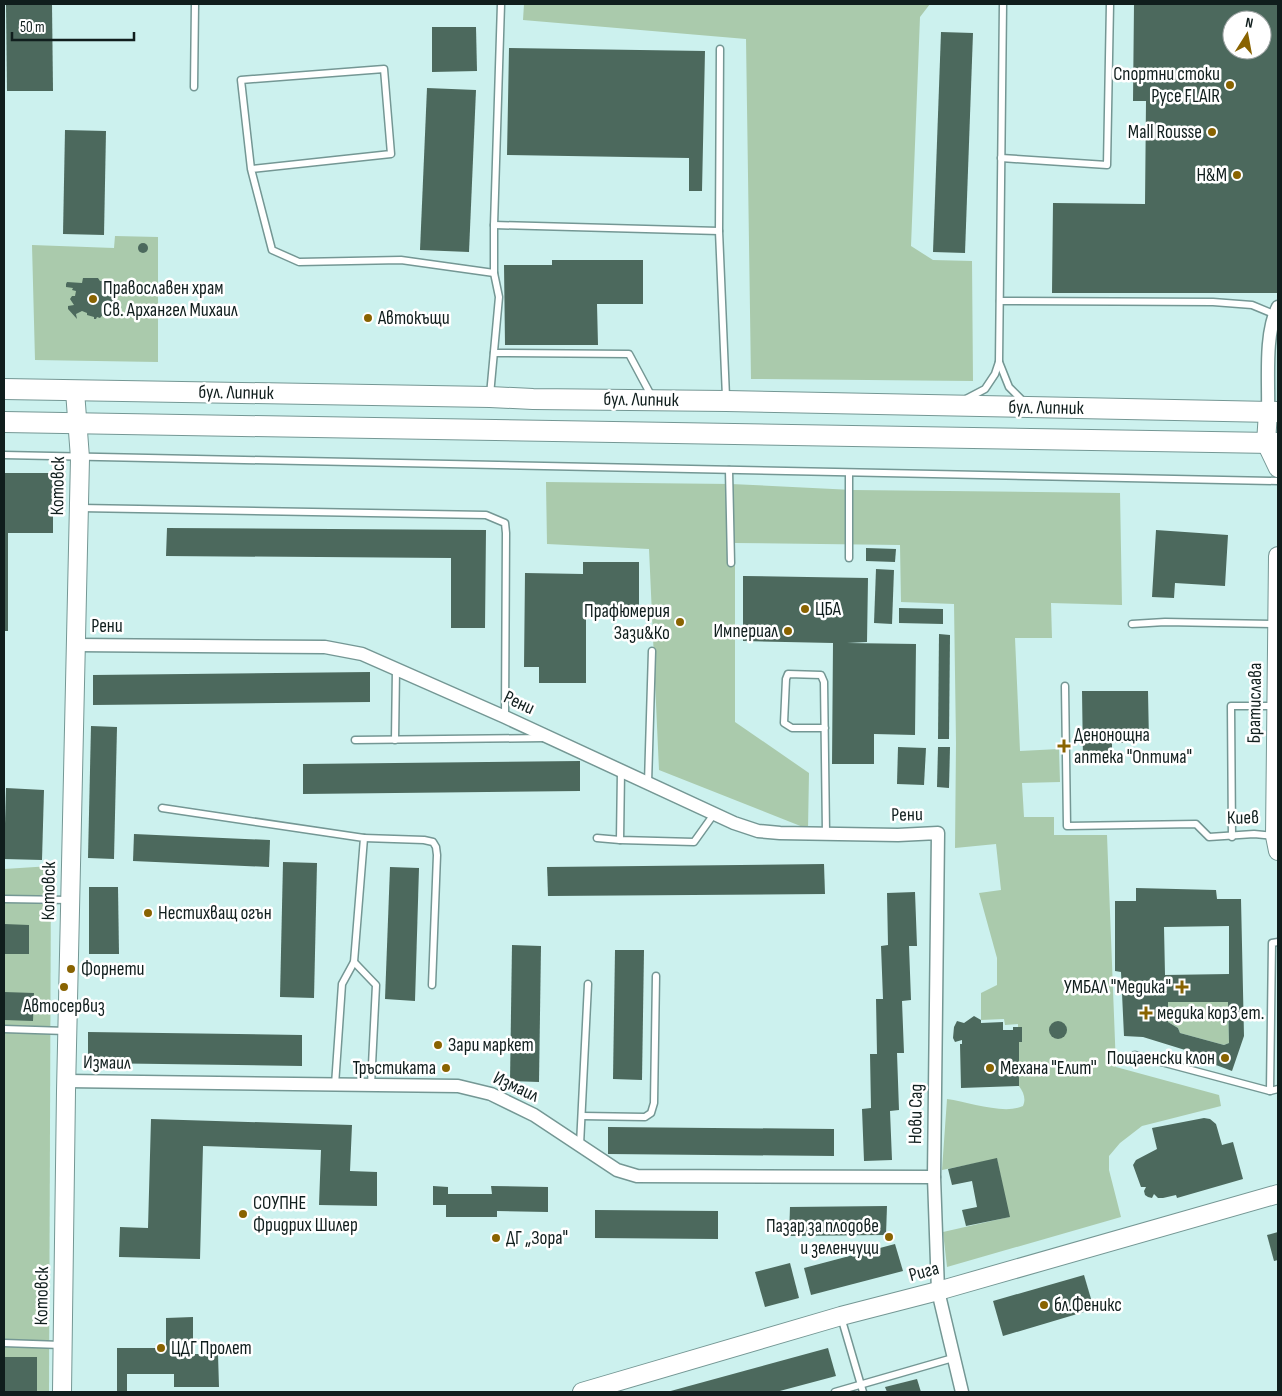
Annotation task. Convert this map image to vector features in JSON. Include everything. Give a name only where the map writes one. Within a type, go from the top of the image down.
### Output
[{"type":"main road","name":"бул. Липник","points":[[4,390],[726,401],[1273,412]]},
{"type":"main road","name":"бул. Липник","points":[[4,422],[1272,443]]},
{"type":"street","points":[[1277,313],[1270,340],[1273,412],[1272,443],[1278,468]]},
{"type":"street","name":"Котовск","points":[[62,1392],[66,1082],[80,458],[75,391]]},
{"type":"street","name":"Братислава","points":[[1277,841],[1278,556]]},
{"type":"street","name":"Рени","points":[[76,645],[325,647],[362,654],[505,717],[714,814],[758,831],[898,835],[938,833]]},
{"type":"street","name":"Нови Сад","points":[[938,833],[934,1177],[938,1291],[962,1392]]},
{"type":"street","name":"Измаил","points":[[66,1082],[458,1086],[491,1094],[534,1115],[617,1170],[637,1176],[934,1177]]},
{"type":"street","name":"Рига","points":[[586,1391],[841,1316],[938,1291],[1278,1194]]},
{"type":"lane","points":[[194,87],[195,4]]},
{"type":"lane","points":[[490,397],[499,298],[494,272],[494,225],[501,4]]},
{"type":"lane","points":[[954,406],[985,389],[995,374],[999,362],[1003,4]]},
{"type":"lane","points":[[1001,158],[1107,165],[1110,4]]},
{"type":"lane","points":[[720,49],[719,231],[726,401]]},
{"type":"lane","points":[[251,169],[391,154],[384,70],[241,80],[251,169],[272,250],[299,262],[400,260],[494,272]]},
{"type":"lane","points":[[494,225],[719,231]]},
{"type":"lane","points":[[1000,301],[1214,302],[1252,305],[1277,313]]},
{"type":"lane","points":[[494,353],[629,354],[654,400]]},
{"type":"lane","points":[[999,362],[1009,387],[1021,400],[1040,408]]},
{"type":"lane","points":[[4,455],[1278,481]]},
{"type":"lane","points":[[729,470],[730,563]]},
{"type":"lane","points":[[849,473],[849,558]]},
{"type":"lane","points":[[79,508],[486,515],[499,519],[505,523],[506,534],[505,717]]},
{"type":"lane","points":[[1132,624],[1165,622],[1277,624]]},
{"type":"lane","points":[[648,783],[652,651]]},
{"type":"lane","points":[[395,740],[396,669]]},
{"type":"lane","points":[[824,728],[792,728],[784,724],[786,679],[788,674],[821,675],[824,682],[826,833]]},
{"type":"lane","name":"Киев","points":[[1065,686],[1067,826],[1196,824],[1209,838],[1254,834],[1277,841]]},
{"type":"lane","points":[[1232,837],[1231,706],[1276,706]]},
{"type":"lane","points":[[355,740],[550,738]]},
{"type":"lane","points":[[620,840],[621,771]]},
{"type":"lane","points":[[162,808],[364,838],[433,842],[436,847],[432,986]]},
{"type":"lane","points":[[597,838],[694,842],[714,814]]},
{"type":"lane","points":[[335,1085],[342,984],[354,962],[364,838]]},
{"type":"lane","points":[[4,899],[70,900]]},
{"type":"lane","points":[[1270,1091],[1272,943],[1278,942]]},
{"type":"lane","points":[[354,962],[376,985],[371,1085]]},
{"type":"lane","points":[[582,1116],[645,1117],[651,1113],[654,1103],[656,976]]},
{"type":"lane","points":[[580,1146],[588,984]]},
{"type":"lane","points":[[4,1029],[67,1031]]},
{"type":"lane","points":[[1135,1054],[1270,1091],[1278,1089]]},
{"type":"lane","points":[[841,1316],[863,1392]]},
{"type":"lane","points":[[4,1343],[62,1345]]},
{"type":"lane","points":[[835,1392],[953,1358]]},
{"type":"green space","points":[[524,4],[930,4],[920,17],[911,246],[933,260],[972,261],[973,381],[751,379],[746,39],[523,20]]},
{"type":"green space","points":[[115,236],[158,237],[158,362],[35,360],[32,245],[114,248]]},
{"type":"green space","points":[[546,482],[731,484],[853,490],[1120,493],[1122,605],[1051,603],[1052,638],[1015,638],[1020,751],[1059,749],[1060,782],[1022,783],[1024,817],[1054,817],[1054,835],[1107,835],[1116,1067],[1219,1095],[1221,1106],[1142,1126],[1120,1143],[1109,1156],[1109,1170],[1121,1217],[947,1267],[943,1232],[1009,1217],[997,1159],[942,1170],[947,1099],[996,1109],[1015,1108],[1023,1106],[1024,1103],[1023,1094],[1019,1086],[1018,1024],[1005,1025],[1004,1019],[981,1020],[981,993],[997,985],[997,958],[979,893],[1001,890],[996,844],[955,848],[954,604],[901,602],[900,545],[735,543],[735,722],[809,773],[808,829],[659,770],[649,549],[547,544]]},
{"type":"green space","points":[[51,866],[49,1392],[4,1392],[4,869]]},
{"type":"green space","points":[[1168,1002],[1228,1002],[1229,1043],[1224,1045],[1180,1033],[1178,1028],[1168,1022]]},
{"type":"building","points":[[6,4],[52,4],[53,91],[7,91]]},
{"type":"building","name":"Mall Rousse","points":[[1134,4],[1278,4],[1278,293],[1052,293],[1053,203],[1145,204],[1146,101],[1133,101]]},
{"type":"building","points":[[432,27],[476,27],[477,71],[432,72]]},
{"type":"building","points":[[941,32],[973,33],[965,253],[933,252]]},
{"type":"building","points":[[509,48],[705,51],[702,191],[689,191],[689,158],[507,155]]},
{"type":"building","points":[[427,88],[476,90],[469,252],[420,250]]},
{"type":"building","points":[[65,130],[106,131],[104,235],[63,234]]},
{"type":"building","points":[[141,243],[145,243],[148,248],[147,252],[141,253],[138,250],[138,246]]},
{"type":"building","points":[[552,260],[643,260],[643,304],[597,304],[598,345],[505,345],[504,265],[552,265]]},
{"type":"building","name":"Православен храм Св. Архангел Михаил","points":[[83,278],[98,278],[100,281],[104,281],[106,288],[111,288],[111,292],[115,295],[115,301],[112,306],[106,305],[106,311],[100,318],[94,319],[94,317],[82,311],[76,314],[77,319],[68,309],[68,306],[74,305],[70,299],[72,296],[75,296],[76,291],[72,290],[73,288],[66,287],[66,284],[67,282],[82,283]]},
{"type":"building","points":[[4,473],[53,473],[53,533],[8,533],[8,631],[4,631]]},
{"type":"building","points":[[167,528],[486,530],[485,628],[451,628],[451,558],[166,556]]},
{"type":"building","points":[[1156,530],[1228,535],[1225,586],[1175,583],[1174,598],[1152,597]]},
{"type":"building","points":[[866,548],[896,549],[895,562],[866,561]]},
{"type":"building","points":[[583,562],[639,562],[639,615],[586,615],[586,683],[539,683],[539,667],[524,667],[525,573],[583,574]]},
{"type":"building","points":[[876,569],[894,570],[892,624],[874,623]]},
{"type":"building","points":[[743,576],[868,578],[867,642],[847,643],[916,644],[915,735],[874,734],[874,764],[832,764],[833,643],[743,641]]},
{"type":"building","points":[[899,608],[943,609],[943,624],[899,623]]},
{"type":"building","points":[[939,634],[950,635],[949,739],[938,739]]},
{"type":"building","points":[[370,672],[370,702],[93,705],[93,675]]},
{"type":"building","points":[[1082,691],[1148,691],[1149,742],[1112,743],[1112,759],[1083,760]]},
{"type":"building","points":[[91,726],[117,727],[114,859],[88,858]]},
{"type":"building","points":[[898,747],[926,748],[924,785],[897,784]]},
{"type":"building","points":[[938,747],[950,747],[949,788],[937,787]]},
{"type":"building","points":[[580,761],[580,791],[303,794],[303,764]]},
{"type":"building","points":[[6,788],[44,790],[42,860],[4,859]]},
{"type":"building","points":[[134,834],[270,840],[269,867],[133,861]]},
{"type":"building","points":[[283,862],[317,863],[314,998],[280,997]]},
{"type":"building","points":[[824,864],[825,894],[548,896],[547,867]]},
{"type":"building","points":[[390,867],[419,868],[415,1001],[385,999]]},
{"type":"building","points":[[89,887],[118,887],[119,954],[89,954]]},
{"type":"building","name":"УМБАЛ \"Медика\"","points":[[1136,888],[1216,890],[1217,899],[1241,899],[1244,1036],[1232,1071],[1208,1062],[1211,1058],[1143,1037],[1124,1036],[1121,972],[1115,971],[1115,901],[1136,901]],"holes":[[[1229,926],[1229,974],[1165,975],[1164,927]],[[1168,1002],[1228,1002],[1229,1043],[1224,1045],[1180,1033],[1178,1028],[1168,1022]]]},
{"type":"building","points":[[915,892],[917,946],[909,946],[911,1000],[902,1001],[904,1053],[897,1053],[899,1110],[890,1111],[892,1160],[864,1161],[862,1109],[871,1108],[870,1054],[877,1054],[876,999],[883,999],[881,946],[888,945],[887,893]]},
{"type":"building","points":[[4,924],[29,925],[29,954],[4,954]]},
{"type":"building","points":[[512,945],[541,946],[539,1082],[510,1081]]},
{"type":"building","points":[[615,950],[644,950],[642,1080],[613,1079]]},
{"type":"building","points":[[4,992],[34,993],[33,1021],[4,1020]]},
{"type":"building","name":"Механа \"Елит''","points":[[974,1016],[981,1020],[981,1023],[1003,1022],[1003,1030],[1013,1030],[1013,1027],[1022,1027],[1022,1042],[1019,1042],[1019,1086],[961,1088],[960,1044],[962,1044],[962,1040],[955,1042],[953,1038],[954,1027],[957,1021],[964,1023]]},
{"type":"building","points":[[1058,1021],[1064,1024],[1067,1030],[1064,1036],[1058,1039],[1052,1036],[1049,1030],[1052,1024]]},
{"type":"building","points":[[88,1032],[302,1035],[302,1066],[88,1063]]},
{"type":"building","points":[[1204,1118],[1210,1119],[1216,1124],[1222,1145],[1233,1142],[1243,1179],[1177,1198],[1176,1195],[1158,1198],[1154,1194],[1152,1198],[1145,1195],[1146,1187],[1141,1187],[1133,1165],[1136,1160],[1157,1149],[1152,1128]]},
{"type":"building","points":[[151,1119],[352,1125],[350,1171],[377,1172],[377,1206],[319,1205],[321,1150],[203,1146],[200,1259],[119,1257],[120,1227],[148,1228]]},
{"type":"building","points":[[608,1127],[834,1129],[834,1156],[608,1154]]},
{"type":"building","points":[[997,1158],[1010,1217],[966,1226],[962,1210],[977,1207],[972,1181],[952,1185],[948,1169]]},
{"type":"building","points":[[433,1186],[448,1187],[448,1194],[492,1194],[491,1186],[548,1187],[548,1212],[497,1211],[497,1217],[446,1217],[446,1205],[433,1205]]},
{"type":"building","points":[[887,1206],[886,1235],[789,1236],[790,1207]]},
{"type":"building","points":[[595,1210],[718,1211],[718,1239],[595,1238]]},
{"type":"building","points":[[1278,1232],[1278,1260],[1274,1261],[1267,1235]]},
{"type":"building","points":[[895,1244],[903,1271],[811,1295],[804,1268]]},
{"type":"building","points":[[790,1263],[799,1298],[765,1307],[755,1272]]},
{"type":"building","name":"бл.Феникс","points":[[1084,1275],[1094,1309],[1003,1336],[993,1301]]},
{"type":"building","points":[[193,1317],[193,1354],[218,1354],[219,1387],[174,1387],[174,1374],[127,1374],[127,1392],[117,1392],[117,1348],[166,1348],[166,1318]]},
{"type":"building","points":[[828,1348],[836,1376],[776,1392],[667,1392]]},
{"type":"building","points":[[4,1357],[37,1357],[37,1392],[4,1392]]},
{"type":"building","points":[[917,1379],[921,1392],[887,1392],[885,1387]]},
{"type":"place","name":"Спортни стоки Русе FLAIR","points":[[1230,85]]},
{"type":"place","name":"Mall Rousse","points":[[1212,132]]},
{"type":"place","name":"H&M","points":[[1237,175]]},
{"type":"place","name":"Православен храм Св. Архангел Михаил","points":[[93,299]]},
{"type":"place","name":"Автокъщи","points":[[368,318]]},
{"type":"place","name":"ЦБА","points":[[805,609]]},
{"type":"place","name":"Прафюмерия Зази&Ко","points":[[680,622]]},
{"type":"place","name":"Империал","points":[[788,631]]},
{"type":"place","name":"Денонощна аптека \"Оптима\"","points":[[1064,746]]},
{"type":"place","name":"Нестихващ огън","points":[[148,913]]},
{"type":"place","name":"Форнети","points":[[71,969]]},
{"type":"place","name":"Автосервиз","points":[[64,987]]},
{"type":"place","name":"УМБАЛ \"Медика\"","points":[[1182,987]]},
{"type":"place","name":"медика кор3 ет.","points":[[1146,1013]]},
{"type":"place","name":"Зари маркет","points":[[438,1045]]},
{"type":"place","name":"Пощаенски клон","points":[[1225,1058]]},
{"type":"place","name":"Тръстиката","points":[[446,1068]]},
{"type":"place","name":"Механа \"Елит''","points":[[990,1068]]},
{"type":"place","name":"СОУПНЕ Фридрих Шилер","points":[[243,1214]]},
{"type":"place","name":"Пазар за плодове и зеленчуци","points":[[889,1237]]},
{"type":"place","name":"ДГ „Зора\"","points":[[496,1238]]},
{"type":"place","name":"бл.Феникс","points":[[1044,1305]]},
{"type":"place","name":"ЦДГ Пролет","points":[[161,1348]]}]
